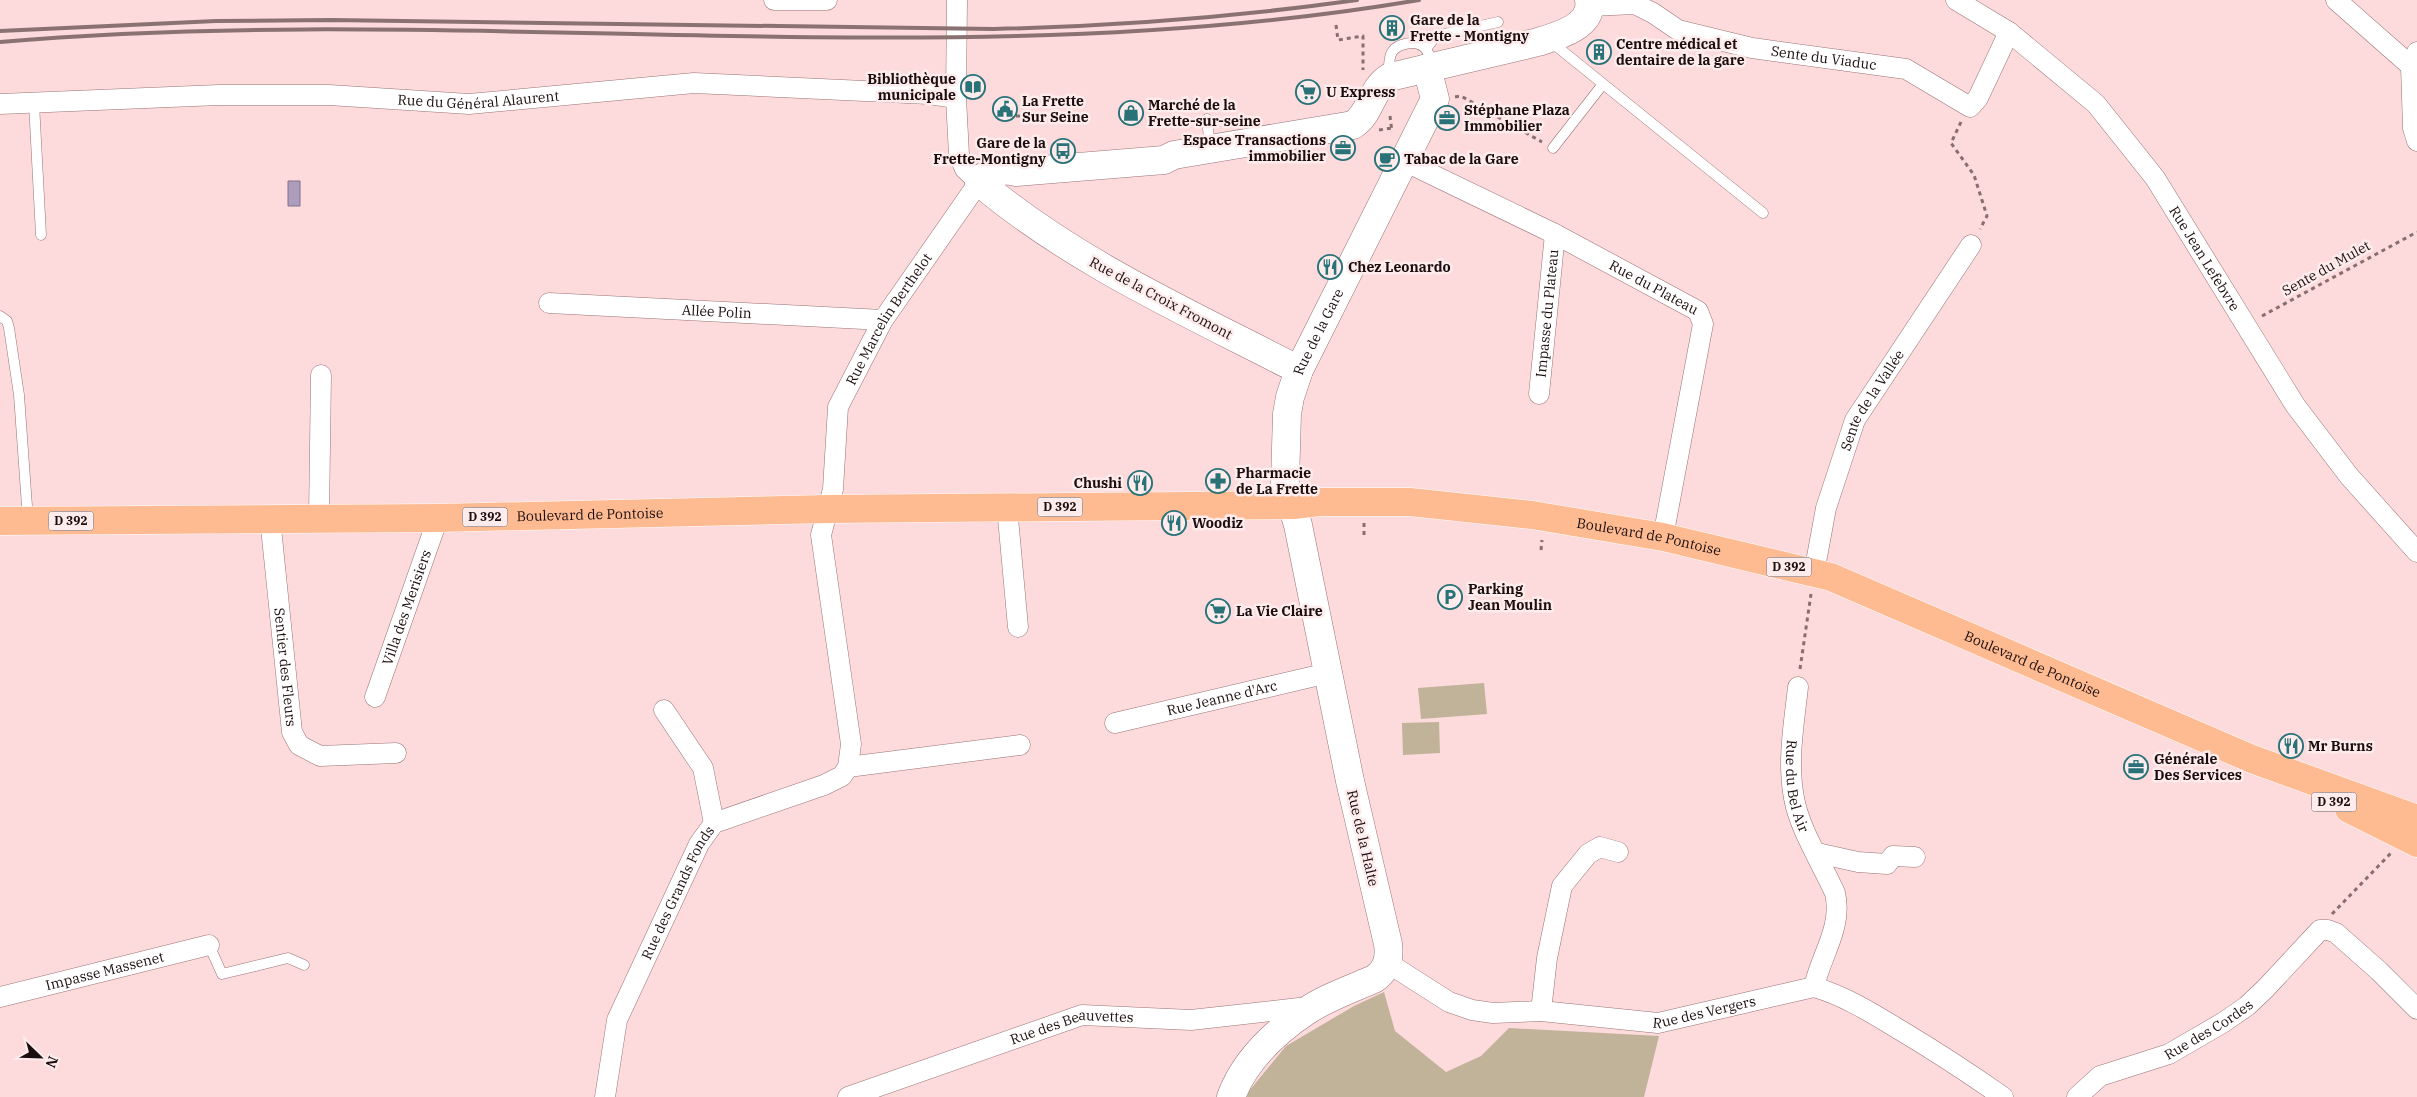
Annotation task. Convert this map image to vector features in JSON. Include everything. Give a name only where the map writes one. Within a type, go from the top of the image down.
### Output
[{"type":"main road","name":"Boulevard de Pontoise","points":[[28,521],[319,517],[438,518],[828,509],[1293,505],[1320,502],[1410,502],[1532,515],[1663,536],[1831,577],[2252,759],[2412,833]]},
{"type":"main road","name":"D 392","points":[[0,522],[28,521]]},
{"type":"street","points":[[774,0],[828,0]]},
{"type":"street","points":[[957,0],[956,98],[961,163],[979,182]]},
{"type":"street","points":[[2336,0],[2414,59],[2413,128],[2417,141]]},
{"type":"street","name":"Rue Jean Lefebvre","points":[[1959,1],[2009,32],[2102,112],[2155,178],[2295,405],[2349,476],[2417,552]]},
{"type":"street","points":[[1429,61],[1547,39],[1562,34],[1580,23],[1587,16],[1590,3]]},
{"type":"street","name":"Sente du Viaduc","points":[[1590,3],[1635,4],[1653,13],[1678,30],[1752,48],[1906,68],[1970,107],[1978,98],[2009,32]]},
{"type":"street","name":"Rue Marcelin Berthelot","points":[[828,509],[833,488],[838,407],[883,320],[984,175],[998,171],[1016,172],[1164,160],[1174,154],[1335,130],[1352,125],[1362,118],[1383,81],[1429,61]]},
{"type":"street","name":"Rue de la Gare","points":[[1293,505],[1285,482],[1286,432],[1290,397],[1299,370],[1435,98],[1429,61]]},
{"type":"street","name":"Rue du Général Alaurent","points":[[0,104],[219,95],[329,95],[469,104],[694,83],[929,94],[956,98]]},
{"type":"street","name":"Rue du Plateau","points":[[1404,161],[1555,234],[1698,311],[1702,324],[1663,536]]},
{"type":"street","points":[[1003,202],[1006,187],[1016,172]]},
{"type":"street","name":"Rue de la Croix Fromont","points":[[979,182],[1003,202],[1098,266],[1299,370]]},
{"type":"street","name":"Impasse du Plateau","points":[[1539,394],[1555,234]]},
{"type":"street","name":"Sente de la Vallée","points":[[1814,573],[1826,508],[1855,420],[1971,246]]},
{"type":"street","name":"Allée Polin","points":[[549,303],[883,320]]},
{"type":"street","points":[[319,517],[321,376]]},
{"type":"street","name":"Rue de la Halte","points":[[1293,505],[1388,944],[1388,963]]},
{"type":"street","points":[[1007,507],[1018,627]]},
{"type":"street","points":[[828,509],[821,535],[851,744],[848,767],[1020,745]]},
{"type":"street","name":"Sentier des Fleurs","points":[[270,518],[292,732],[295,739],[299,746],[320,756],[359,756],[396,753]]},
{"type":"street","name":"Villa des Merisiers","points":[[375,697],[438,518]]},
{"type":"street","name":"Rue Jeanne d'Arc","points":[[1115,723],[1328,673]]},
{"type":"street","name":"Rue du Bel Air","points":[[1798,687],[1790,762],[1793,790],[1804,826],[1836,893],[1838,904],[1837,920],[1814,987]]},
{"type":"street","points":[[664,710],[703,768],[714,823]]},
{"type":"street","name":"Rue des Grands Fonds","points":[[605,1097],[617,1020],[699,844],[714,823],[824,785],[842,776],[848,767]]},
{"type":"street","points":[[1541,1010],[1547,958],[1562,886],[1588,854],[1600,846],[1618,852]]},
{"type":"street","points":[[1817,853],[1858,862],[1888,864],[1893,856],[1915,857]]},
{"type":"street","points":[[2320,930],[2328,930],[2336,934],[2379,971],[2417,1010]]},
{"type":"street","name":"Rue des Cordes","points":[[2077,1097],[2100,1076],[2169,1054],[2224,1022],[2247,1006],[2265,989],[2320,930]]},
{"type":"street","name":"Impasse Massenet","points":[[0,997],[209,945]]},
{"type":"street","points":[[1231,1097],[1236,1081],[1248,1063],[1279,1033],[1306,1011],[1374,979],[1382,973],[1388,963]]},
{"type":"street","name":"Rue des Vergers","points":[[1388,963],[1408,977],[1460,1006],[1493,1014],[1541,1010],[1658,1023],[1814,987]]},
{"type":"street","points":[[1814,987],[1835,993],[1862,1008],[1957,1065],[2003,1097]]},
{"type":"street","name":"Rue des Beauvettes","points":[[848,1097],[1082,1015],[1190,1020],[1299,1008],[1306,1011]]},
{"type":"lane","points":[[1429,61],[1436,36],[1498,22]]},
{"type":"lane","points":[[1547,39],[1763,213]]},
{"type":"lane","points":[[1553,148],[1603,84]]},
{"type":"lane","points":[[34,103],[41,235]]},
{"type":"lane","points":[[1207,119],[1210,149]]},
{"type":"lane","points":[[0,316],[7,321],[9,328],[18,395],[28,521]]},
{"type":"lane","points":[[209,945],[222,974],[288,958],[304,965]]},
{"type":"path","points":[[1336,25],[1338,40],[1363,36],[1362,79]]},
{"type":"path","points":[[1447,98],[1461,96],[1553,148]]},
{"type":"path","points":[[1389,110],[1393,135]]},
{"type":"path","points":[[1016,116],[1039,116]]},
{"type":"path","points":[[1960,124],[1950,143],[1974,175],[1987,216],[1971,246]]},
{"type":"path","name":"Sente du Mulet","points":[[2246,326],[2417,232]]},
{"type":"path","points":[[1364,531],[1364,536]]},
{"type":"path","points":[[1541,550],[1543,535]]},
{"type":"path","points":[[1798,687],[1814,573]]},
{"type":"path","points":[[2320,930],[2331,915],[2412,833]]},
{"type":"shaded area","points":[[288,181],[300,181],[300,206],[288,206]]},
{"type":"shaded area","points":[[1484,683],[1487,714],[1421,719],[1418,688]]},
{"type":"shaded area","points":[[1439,722],[1440,753],[1403,755],[1402,723]]},
{"type":"shaded area","points":[[1384,992],[1395,1031],[1446,1072],[1481,1056],[1509,1028],[1659,1036],[1644,1097],[1247,1097],[1249,1091],[1286,1046],[1354,1006]]},
{"type":"railway","points":[[0,31],[216,21],[331,20],[994,29],[1176,20],[1357,0]]},
{"type":"railway","points":[[0,42],[177,32],[355,29],[888,38],[1066,35],[1243,23],[1419,0]]},
{"type":"place","name":"Gare de la Frette - Montigny","points":[[1392,28]]},
{"type":"place","name":"Centre médical et dentaire de la gare","points":[[1599,52]]},
{"type":"place","name":"Bibliothèque municipale","points":[[973,87]]},
{"type":"place","name":"U Express","points":[[1308,92]]},
{"type":"place","name":"La Frette Sur Seine","points":[[1005,109]]},
{"type":"place","name":"Marché de la Frette-sur-seine","points":[[1131,113]]},
{"type":"place","name":"Stéphane Plaza Immobilier","points":[[1447,118]]},
{"type":"place","name":"Espace Transactions immobilier","points":[[1343,148]]},
{"type":"place","name":"Gare de la Frette-Montigny","points":[[1063,151]]},
{"type":"place","name":"Tabac de la Gare","points":[[1387,159]]},
{"type":"place","name":"Chez Leonardo","points":[[1330,267]]},
{"type":"place","name":"Pharmacie de La Frette","points":[[1218,481]]},
{"type":"place","name":"Chushi","points":[[1140,483]]},
{"type":"place","name":"Woodiz","points":[[1174,523]]},
{"type":"place","name":"Parking Jean Moulin","points":[[1450,597]]},
{"type":"place","name":"La Vie Claire","points":[[1218,611]]},
{"type":"place","name":"Mr Burns","points":[[2291,746]]},
{"type":"place","name":"Générale Des Services","points":[[2136,767]]}]
